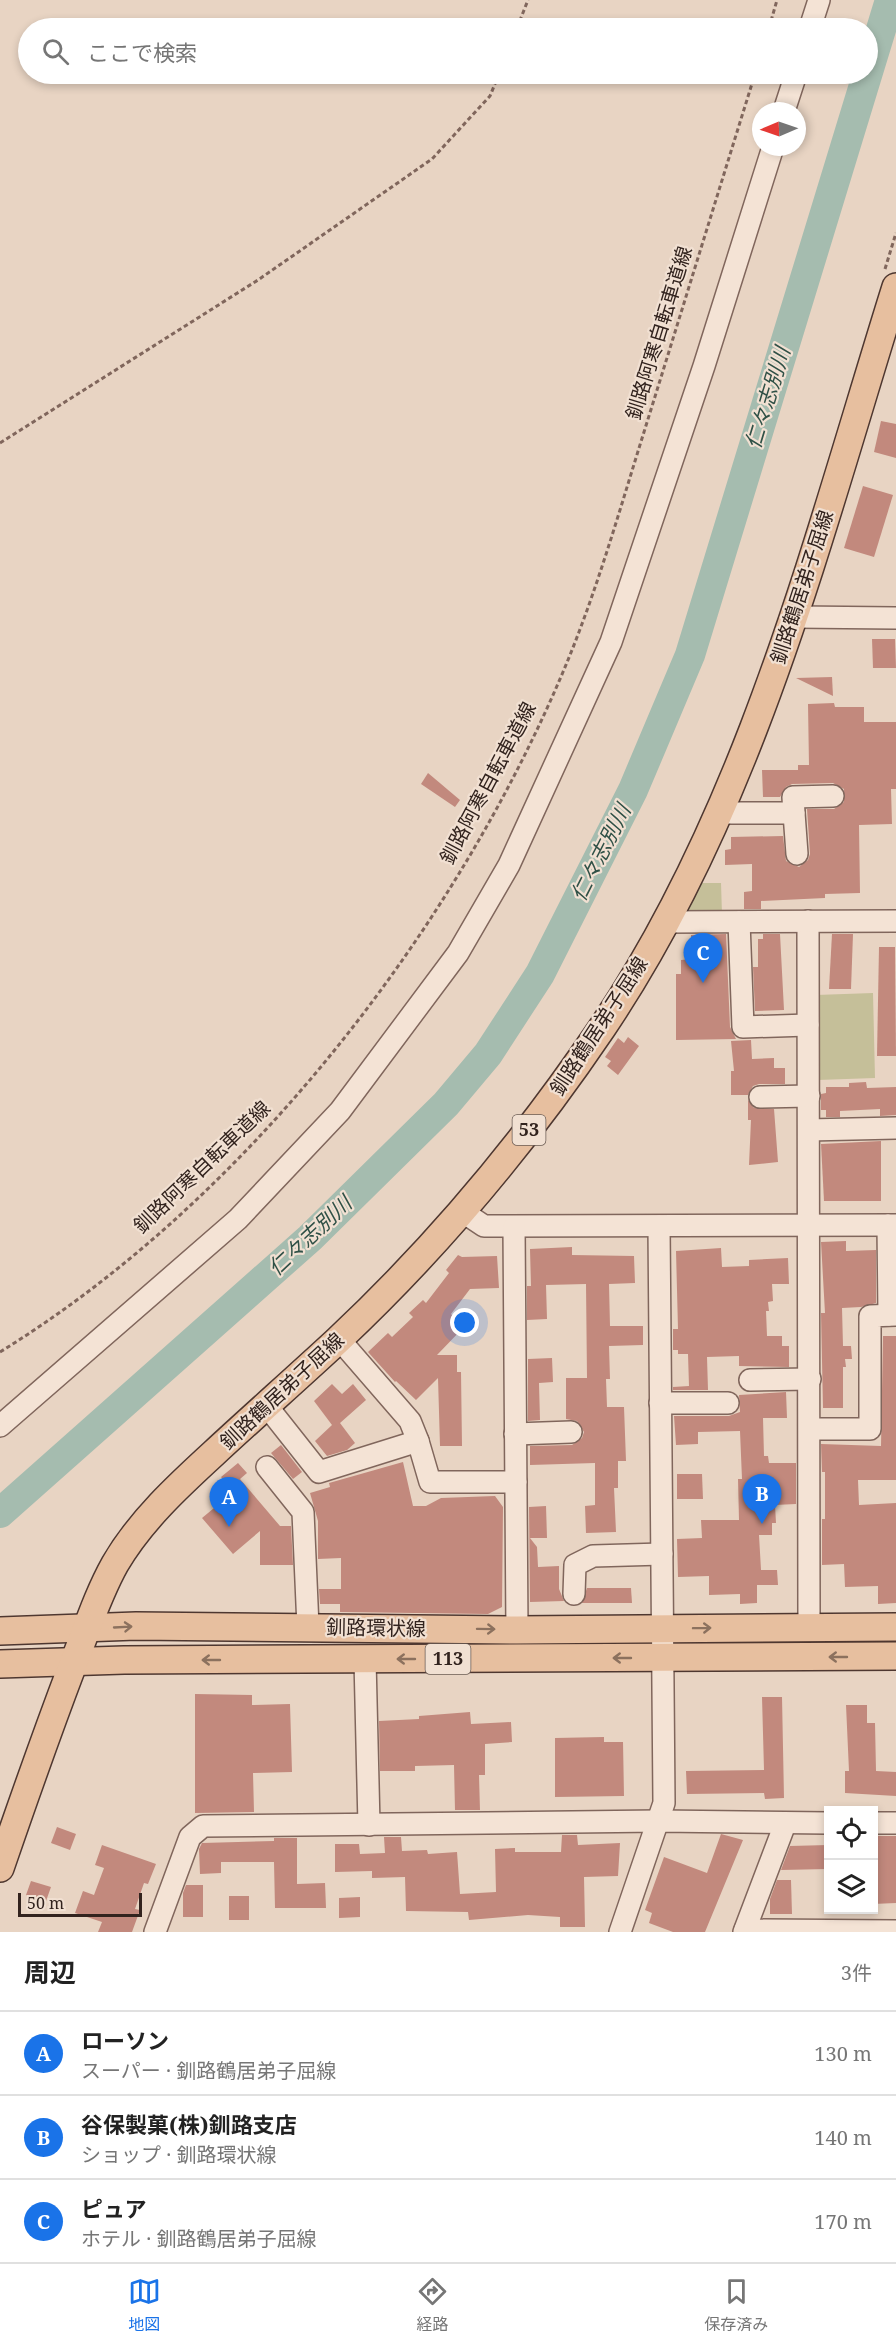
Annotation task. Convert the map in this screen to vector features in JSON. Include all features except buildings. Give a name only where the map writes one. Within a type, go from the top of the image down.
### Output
[{"type":"main road","name":"釧路鶴居弟子屈線","points":[[0,1868],[85,1629],[115,1564],[142,1526],[182,1483],[339,1339],[463,1212],[526,1134],[603,1026],[666,922],[717,813],[795,617],[895,296]]},
{"type":"main road","name":"釧路環状線","points":[[1,1631],[136,1626],[517,1630],[896,1627]]},
{"type":"main road","name":"釧路環状線","points":[[0,1664],[74,1664],[124,1660],[896,1656]]},
{"type":"street","points":[[813,18],[819,0]]},
{"type":"street","points":[[787,102],[793,84]]},
{"type":"street","points":[[0,1426],[238,1219],[340,1110],[458,953],[509,865],[611,642],[704,366],[770,156]]},
{"type":"street","points":[[795,617],[896,618]]},
{"type":"street","points":[[797,854],[794,797],[833,796]]},
{"type":"street","points":[[717,813],[794,813]]},
{"type":"street","points":[[808,921],[809,1626]]},
{"type":"street","points":[[666,922],[896,921]]},
{"type":"street","points":[[739,922],[743,1027],[808,1025]]},
{"type":"street","points":[[760,1097],[808,1096]]},
{"type":"street","points":[[809,1130],[896,1128]]},
{"type":"street","points":[[463,1212],[484,1226],[514,1227],[892,1225],[893,1315],[870,1316],[870,1429],[810,1429]]},
{"type":"street","points":[[620,1932],[664,1803],[659,1226]]},
{"type":"street","points":[[514,1227],[517,1630]]},
{"type":"street","points":[[339,1339],[411,1421],[430,1482],[516,1482]]},
{"type":"street","points":[[750,1380],[810,1379]]},
{"type":"street","points":[[660,1403],[728,1403]]},
{"type":"street","points":[[266,1405],[319,1472],[418,1441]]},
{"type":"street","points":[[515,1434],[571,1432]]},
{"type":"street","points":[[267,1467],[303,1512],[308,1627]]},
{"type":"street","points":[[574,1594],[575,1565],[593,1556],[662,1554]]},
{"type":"street","points":[[365,1659],[369,1825]]},
{"type":"street","points":[[174,1932],[156,1932],[190,1837],[203,1826],[659,1821],[824,1823]]},
{"type":"street","points":[[878,1823],[896,1822]]},
{"type":"street","points":[[785,1824],[745,1931],[896,1931]]},
{"type":"path","points":[[521,18],[528,0]]},
{"type":"path","points":[[772,18],[777,0]]},
{"type":"path","points":[[0,443],[258,280],[432,159],[490,96],[495,84]]},
{"type":"path","name":"釧路阿寒自転車道線","points":[[0,1352],[33,1332],[117,1268],[179,1214],[254,1141],[318,1070],[376,998],[428,924],[485,827],[531,740],[564,670],[601,568],[752,84]]},
{"type":"shaded area","points":[[696,883],[721,883],[722,915],[679,915]]},
{"type":"shaded area","points":[[873,993],[875,1078],[818,1080],[816,995]]},
{"type":"waterway","name":"仁々志別川","points":[[878,39],[890,0]]},
{"type":"waterway","name":"仁々志別川","points":[[0,1513],[310,1238],[446,1104],[488,1054],[540,974],[633,790],[690,655],[864,84]]},
{"type":"place","name":"ピュア","points":[[703,983]]},
{"type":"place","name":"谷保製菓(株)釧路支店","points":[[762,1524]]},
{"type":"place","name":"ローソン","points":[[229,1527]]}]
